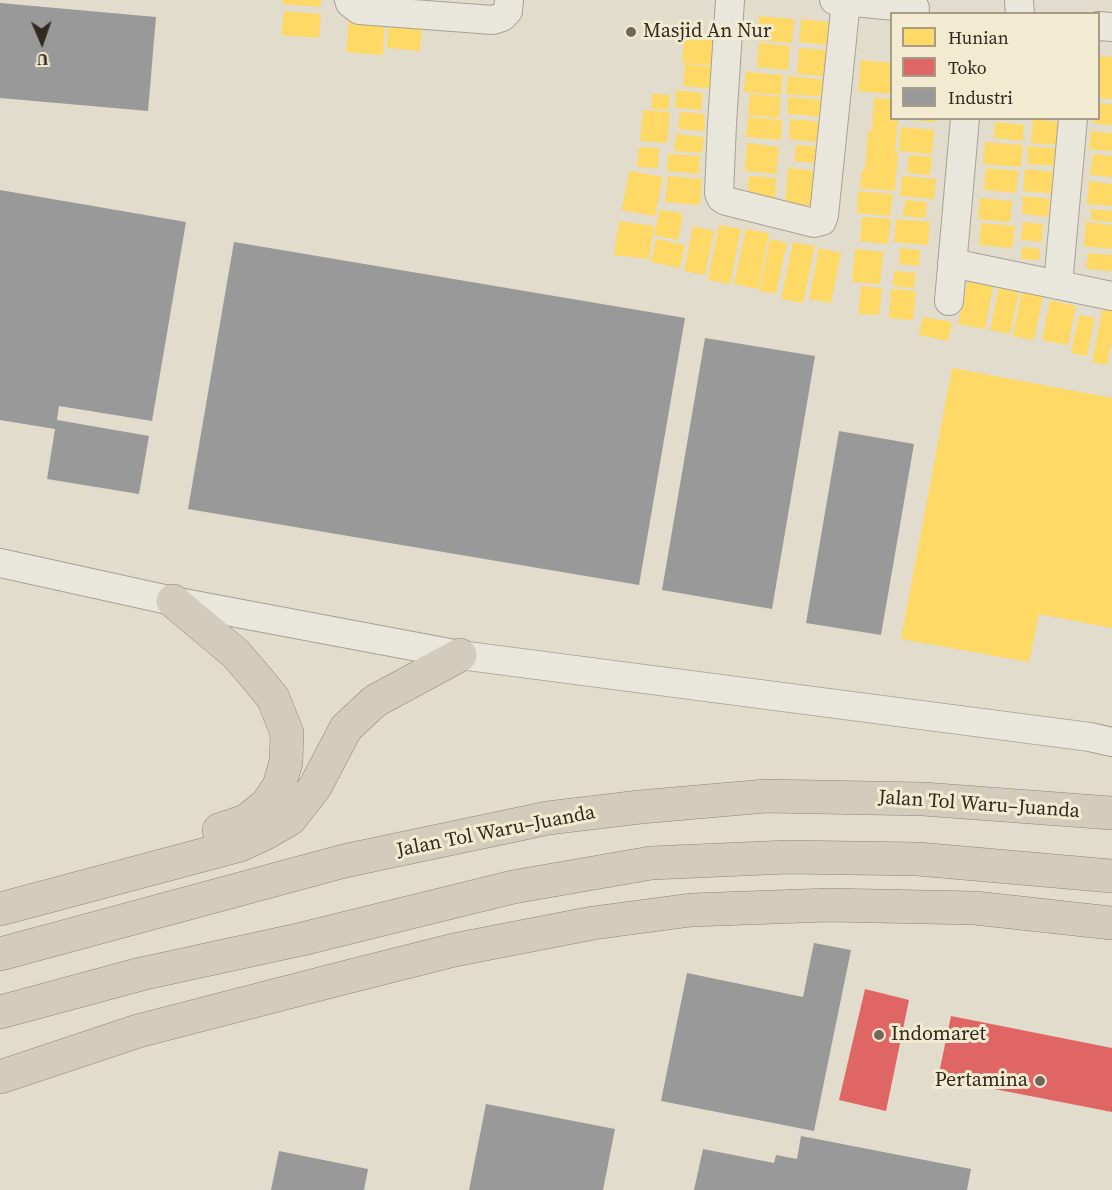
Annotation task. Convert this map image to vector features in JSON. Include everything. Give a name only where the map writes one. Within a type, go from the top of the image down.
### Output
[{"type":"highway","points":[[0,889],[210,833],[246,821],[267,804],[279,786],[286,762],[287,733],[273,698],[236,654],[173,601]]},
{"type":"highway","points":[[0,909],[240,845],[264,834],[290,819],[315,787],[346,728],[375,701],[460,655]]},
{"type":"highway","name":"Jalan Tol Waru–Juanda","points":[[0,954],[344,861],[548,818],[766,796],[923,799],[1112,813]]},
{"type":"highway","points":[[0,1012],[141,974],[302,939],[513,887],[651,863],[788,856],[918,859],[1112,876]]},
{"type":"highway","points":[[0,1077],[138,1031],[454,950],[604,921],[691,910],[829,905],[975,908],[1112,923]]},
{"type":"street","points":[[349,0],[359,10],[493,20],[502,17],[508,11],[509,0]]},
{"type":"street","points":[[730,0],[719,193],[726,201],[814,224],[822,221],[824,215],[840,1],[916,7]]},
{"type":"street","points":[[949,301],[964,120]]},
{"type":"street","points":[[1058,285],[1073,120]]},
{"type":"street","points":[[952,263],[1112,296]]},
{"type":"street","points":[[0,563],[173,601],[460,655],[1105,735]]},
{"type":"building: Hunian","points":[[283,0],[321,0],[320,7],[282,4]]},
{"type":"building: Hunian","points":[[284,11],[321,14],[319,38],[281,35]]},
{"type":"building: Hunian","points":[[759,16],[794,19],[792,43],[757,40]]},
{"type":"building: Hunian","points":[[801,19],[829,22],[827,45],[799,42]]},
{"type":"building: Hunian","points":[[349,20],[385,24],[383,55],[346,52]]},
{"type":"building: Hunian","points":[[389,24],[422,27],[420,51],[387,48]]},
{"type":"building: Hunian","points":[[684,38],[723,41],[721,66],[682,63]]},
{"type":"building: Hunian","points":[[759,43],[790,46],[788,70],[757,67]]},
{"type":"building: Hunian","points":[[799,48],[826,50],[824,76],[797,74]]},
{"type":"building: Hunian","points":[[1100,56],[1112,57],[1112,99],[1100,98]]},
{"type":"building: Hunian","points":[[861,60],[890,63],[890,94],[858,91]]},
{"type":"building: Hunian","points":[[685,64],[715,67],[713,89],[683,86]]},
{"type":"building: Hunian","points":[[746,72],[783,75],[781,95],[744,92]]},
{"type":"building: Hunian","points":[[788,76],[828,80],[826,97],[786,94]]},
{"type":"building: Hunian","points":[[676,90],[703,93],[701,110],[675,108]]},
{"type":"building: Hunian","points":[[652,94],[670,95],[668,110],[651,108]]},
{"type":"building: Hunian","points":[[750,94],[781,97],[779,118],[748,115]]},
{"type":"building: Hunian","points":[[788,97],[823,100],[822,117],[787,114]]},
{"type":"building: Hunian","points":[[874,98],[890,99],[890,120],[898,120],[895,191],[860,188],[862,170],[865,170],[868,130],[872,131]]},
{"type":"building: Hunian","points":[[1100,103],[1112,104],[1112,125],[1094,124],[1094,120],[1100,120]]},
{"type":"building: Hunian","points":[[643,110],[670,112],[667,143],[640,141]]},
{"type":"building: Hunian","points":[[680,112],[705,114],[704,131],[678,129]]},
{"type":"building: Hunian","points":[[748,117],[782,120],[781,140],[746,137]]},
{"type":"building: Hunian","points":[[790,119],[821,122],[820,142],[789,139]]},
{"type":"building: Hunian","points":[[911,120],[936,120],[936,122]]},
{"type":"building: Hunian","points":[[1033,120],[1061,122],[1059,145],[1031,143]]},
{"type":"building: Hunian","points":[[995,122],[1024,125],[1023,141],[994,138]]},
{"type":"building: Hunian","points":[[901,127],[934,130],[932,154],[899,151]]},
{"type":"building: Hunian","points":[[1091,131],[1112,133],[1112,151],[1089,149]]},
{"type":"building: Hunian","points":[[676,134],[704,137],[702,153],[674,151]]},
{"type":"building: Hunian","points":[[985,142],[1023,145],[1021,167],[983,164]]},
{"type":"building: Hunian","points":[[747,143],[779,147],[776,174],[745,171]]},
{"type":"building: Hunian","points":[[796,145],[823,147],[821,164],[794,161]]},
{"type":"building: Hunian","points":[[1028,146],[1060,149],[1058,166],[1027,164]]},
{"type":"building: Hunian","points":[[639,147],[659,148],[658,168],[637,167]]},
{"type":"building: Hunian","points":[[668,154],[700,156],[699,174],[667,171]]},
{"type":"building: Hunian","points":[[1093,154],[1112,156],[1112,177],[1090,175]]},
{"type":"building: Hunian","points":[[909,155],[932,157],[930,175],[907,173]]},
{"type":"building: Hunian","points":[[788,168],[819,171],[816,206],[785,204]]},
{"type":"building: Hunian","points":[[986,168],[1018,171],[1016,193],[984,190]]},
{"type":"building: Hunian","points":[[1025,169],[1056,172],[1054,194],[1023,191]]},
{"type":"building: Hunian","points":[[629,171],[663,177],[655,216],[622,210]]},
{"type":"building: Hunian","points":[[668,176],[702,179],[700,205],[665,202]]},
{"type":"building: Hunian","points":[[749,176],[776,178],[775,200],[747,197]]},
{"type":"building: Hunian","points":[[902,176],[936,179],[934,199],[900,196]]},
{"type":"building: Hunian","points":[[1089,181],[1112,184],[1112,206],[1087,204]]},
{"type":"building: Hunian","points":[[858,191],[893,194],[890,216],[857,213]]},
{"type":"building: Hunian","points":[[1023,196],[1050,199],[1048,217],[1022,214]]},
{"type":"building: Hunian","points":[[980,198],[1012,201],[1010,222],[978,219]]},
{"type":"building: Hunian","points":[[905,200],[927,202],[925,218],[903,216]]},
{"type":"building: Hunian","points":[[660,209],[683,214],[678,240],[654,235]]},
{"type":"building: Hunian","points":[[1091,209],[1112,211],[1112,222],[1091,220]]},
{"type":"building: Hunian","points":[[862,217],[891,219],[888,244],[860,241]]},
{"type":"building: Hunian","points":[[896,219],[930,222],[928,245],[894,242]]},
{"type":"building: Hunian","points":[[619,221],[654,226],[649,259],[614,255]]},
{"type":"building: Hunian","points":[[1023,222],[1043,224],[1042,242],[1021,240]]},
{"type":"building: Hunian","points":[[1086,222],[1112,225],[1112,249],[1084,246]]},
{"type":"building: Hunian","points":[[981,223],[1015,226],[1012,248],[979,245]]},
{"type":"building: Hunian","points":[[719,225],[741,229],[730,284],[708,280]]},
{"type":"building: Hunian","points":[[693,226],[714,231],[705,275],[684,271]]},
{"type":"building: Hunian","points":[[746,229],[769,233],[758,289],[734,284]]},
{"type":"building: Hunian","points":[[656,239],[685,245],[680,268],[651,262]]},
{"type":"building: Hunian","points":[[770,239],[787,243],[776,294],[759,291]]},
{"type":"building: Hunian","points":[[793,242],[815,246],[803,303],[781,299]]},
{"type":"building: Hunian","points":[[1022,247],[1040,249],[1039,260],[1021,259]]},
{"type":"building: Hunian","points":[[819,248],[841,253],[831,303],[809,299]]},
{"type":"building: Hunian","points":[[900,248],[920,250],[919,266],[899,264]]},
{"type":"building: Hunian","points":[[855,249],[883,252],[880,284],[852,282]]},
{"type":"building: Hunian","points":[[1088,253],[1112,255],[1112,271],[1086,269]]},
{"type":"building: Hunian","points":[[894,271],[916,273],[914,288],[893,286]]},
{"type":"building: Hunian","points":[[968,278],[994,283],[985,329],[958,324]]},
{"type":"building: Hunian","points":[[1000,283],[1020,287],[1010,334],[990,330]]},
{"type":"building: Hunian","points":[[861,286],[882,288],[879,315],[858,314]]},
{"type":"building: Hunian","points":[[891,289],[916,291],[913,320],[889,318]]},
{"type":"building: Hunian","points":[[1022,291],[1043,295],[1034,340],[1013,336]]},
{"type":"building: Hunian","points":[[1050,300],[1076,306],[1068,345],[1042,340]]},
{"type":"building: Hunian","points":[[1103,306],[1112,308],[1112,341],[1107,365],[1092,362]]},
{"type":"building: Hunian","points":[[1079,315],[1095,318],[1087,356],[1071,353]]},
{"type":"building: Hunian","points":[[923,317],[952,322],[948,341],[919,335]]},
{"type":"building: Hunian","points":[[952,368],[1112,398],[1112,628],[1039,614],[1029,662],[901,639]]},
{"type":"building: Toko","points":[[865,989],[909,1000],[886,1111],[839,1100]]},
{"type":"building: Toko","points":[[951,1016],[1112,1048],[1112,1112],[938,1078]]},
{"type":"building: Industri","points":[[0,3],[156,17],[148,111],[0,98]]},
{"type":"building: Industri","points":[[0,190],[186,222],[152,421],[59,406],[57,420],[149,436],[139,494],[47,479],[55,429],[0,420]]},
{"type":"building: Industri","points":[[234,242],[685,318],[639,585],[188,509]]},
{"type":"building: Industri","points":[[705,338],[815,356],[772,609],[662,590]]},
{"type":"building: Industri","points":[[839,431],[914,444],[881,635],[806,623]]},
{"type":"building: Industri","points":[[814,943],[851,950],[814,1131],[661,1101],[687,973],[803,997]]},
{"type":"building: Industri","points":[[486,1104],[615,1129],[603,1190],[469,1190]]},
{"type":"building: Industri","points":[[801,1136],[971,1169],[967,1190],[694,1190],[703,1149],[774,1163],[776,1155],[797,1159]]},
{"type":"building: Industri","points":[[279,1151],[368,1169],[364,1190],[271,1190]]},
{"type":"place","name":"Masjid An Nur","points":[[631,32]]},
{"type":"place","name":"Indomaret","points":[[879,1035]]},
{"type":"place","name":"Pertamina","points":[[1040,1081]]}]
